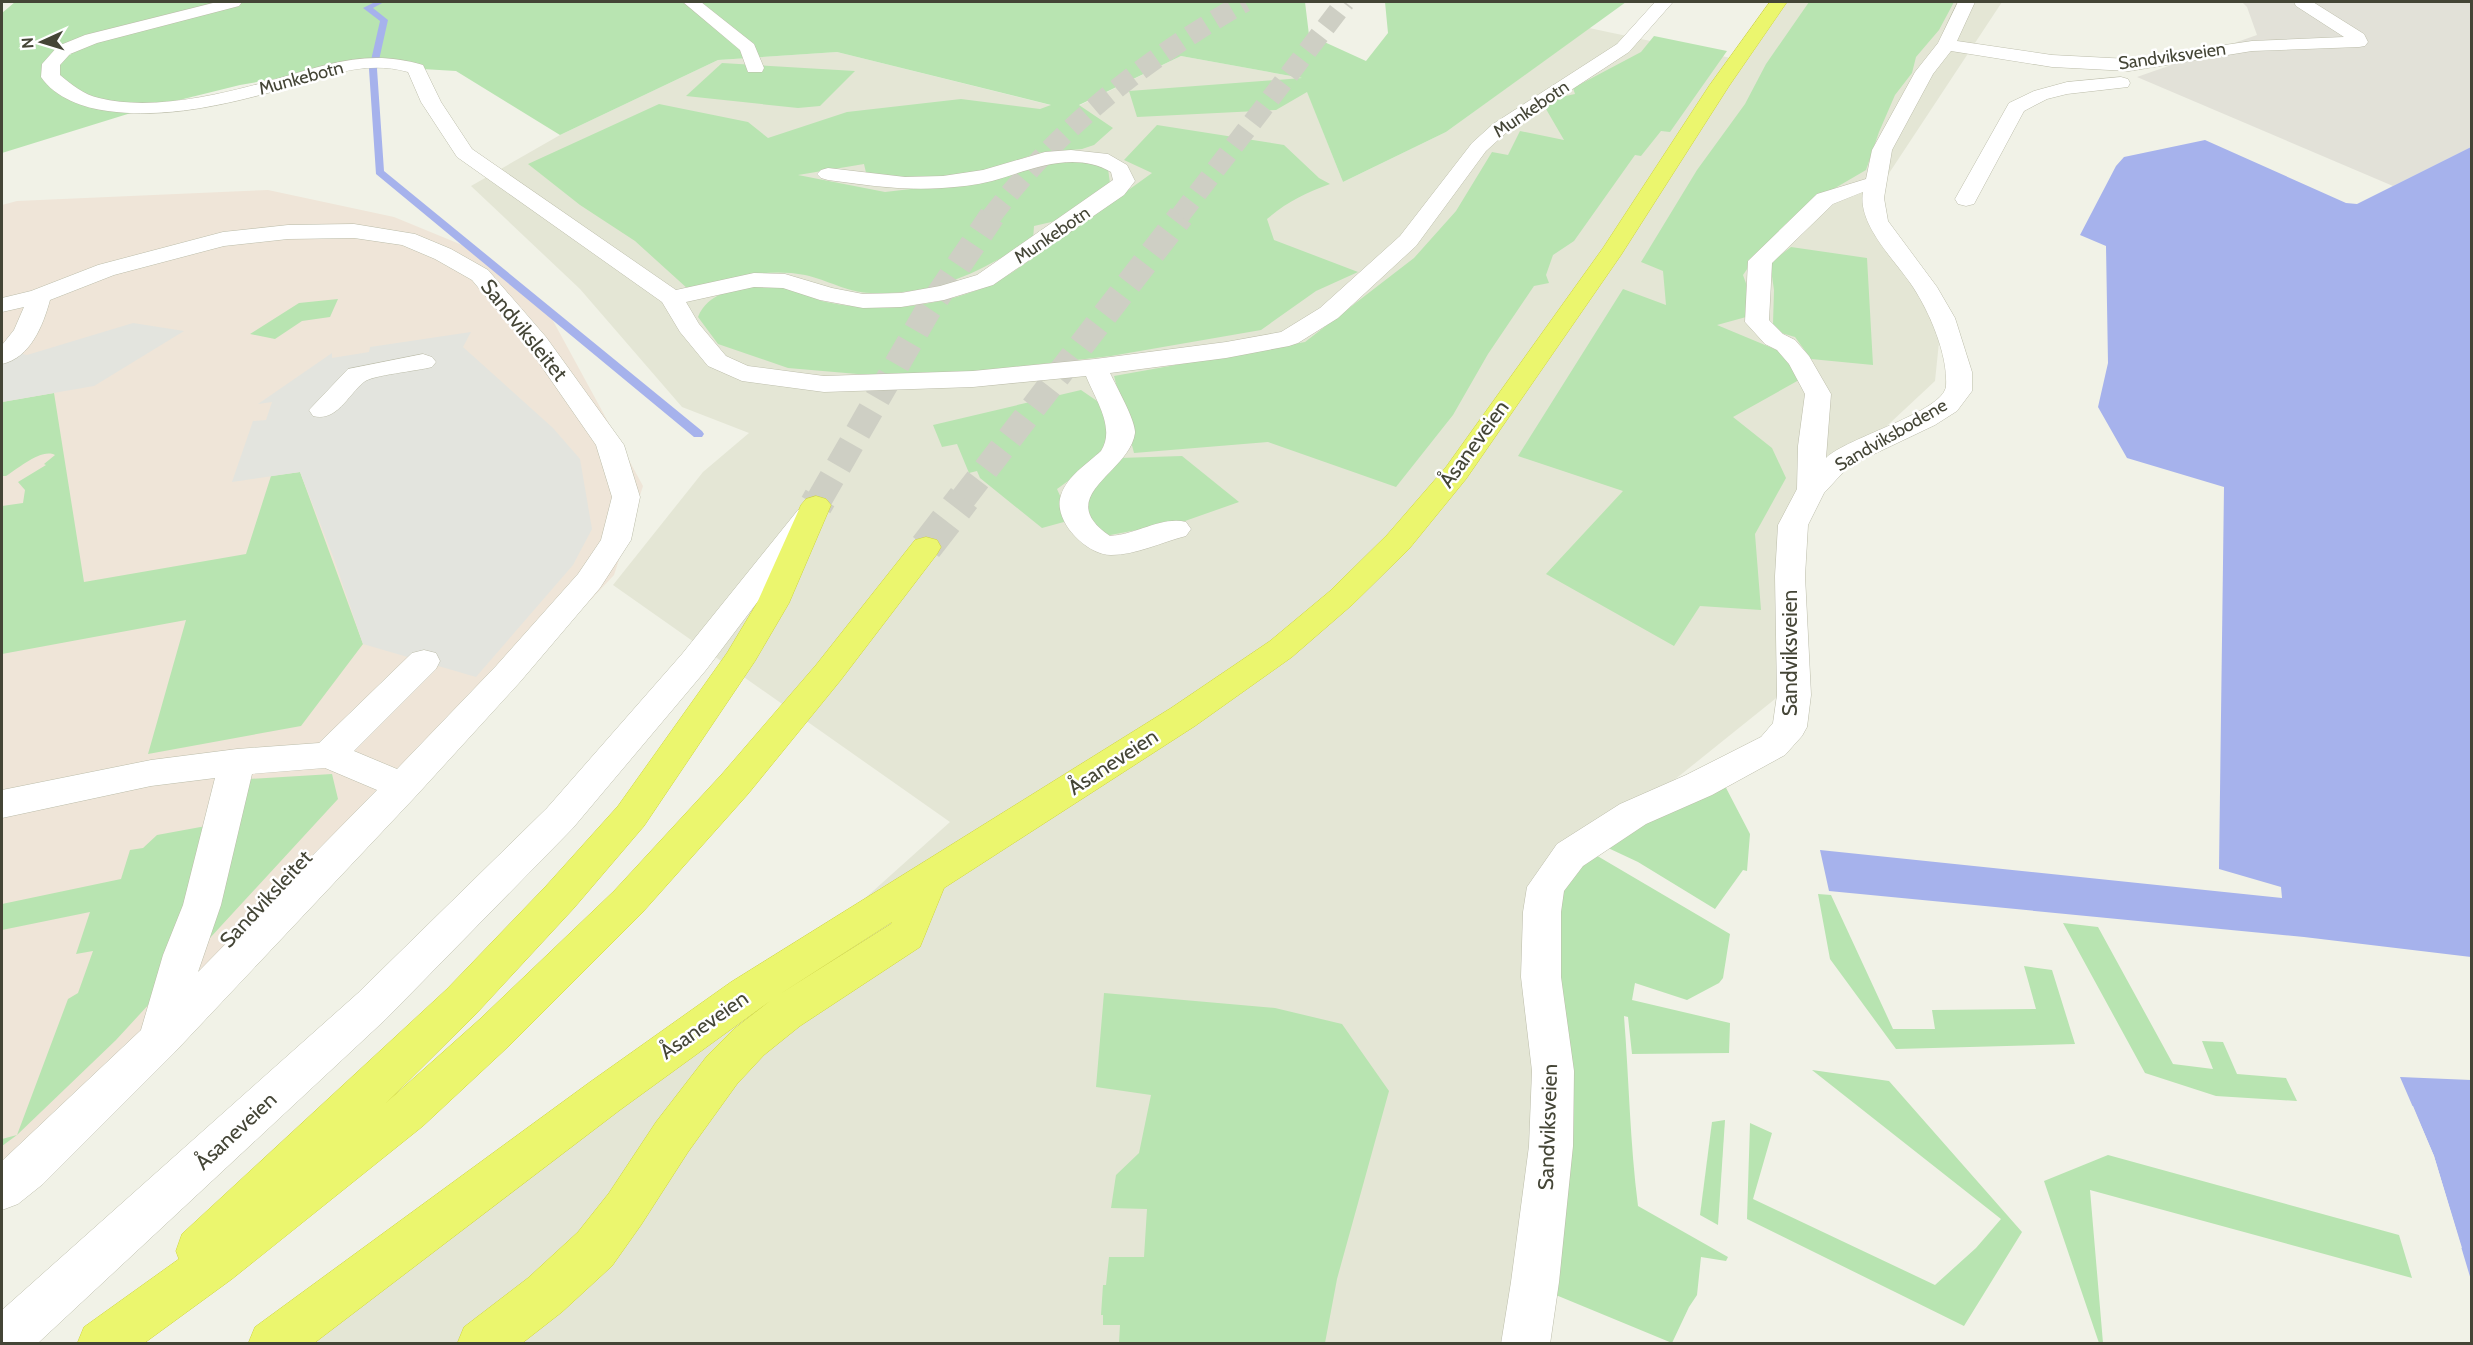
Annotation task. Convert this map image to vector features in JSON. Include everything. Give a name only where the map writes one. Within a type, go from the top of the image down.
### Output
[{"type":"highway","name":"Åsaneveien","points":[[272,1344],[586,1110],[746,995],[1183,717],[1281,649],[1341,598],[1398,542],[1456,473],[1613,250],[1719,86],[1779,2]]},
{"type":"highway","points":[[100,1344],[320,1138],[460,1002],[560,897],[631,816],[739,661],[773,603],[816,505]]},
{"type":"highway","points":[[100,1344],[215,1262],[408,1112],[495,1032],[628,902],[735,784],[828,673],[926,547]]},
{"type":"highway","points":[[481,1344],[544,1295],[595,1249],[626,1209],[672,1137],[722,1070],[749,1042],[785,1013],[906,935],[929,879]]},
{"type":"street","name":"Munkebotn","points":[[233,2],[91,39],[63,50],[51,64],[50,77],[68,91],[96,104],[139,107],[190,103],[249,92],[350,64],[386,60],[402,63],[416,69],[432,106],[451,129],[464,153],[672,298],[689,327],[717,361],[742,373],[824,384],[973,379],[1095,367],[1226,350],[1289,338],[1329,313],[1408,241],[1479,147],[1500,128],[1623,48],[1664,2]]},
{"type":"street","points":[[691,2],[748,48],[755,68]]},
{"type":"street","points":[[1876,183],[1882,150],[1924,72],[1946,45],[1966,2]]},
{"type":"street","points":[[2269,64],[2370,51],[2302,2]]},
{"type":"street","name":"Sandviksveien","points":[[1946,45],[2052,61],[2129,65],[2252,46],[2355,41]]},
{"type":"street","points":[[2179,76],[2223,69]]},
{"type":"street","points":[[1966,199],[2016,107],[2031,99],[2078,85],[2147,81]]},
{"type":"street","name":"Munkebotn","points":[[672,298],[754,280],[785,280],[828,294],[863,301],[901,300],[944,293],[985,280],[1107,197],[1124,181],[1120,169],[1101,158],[1071,156],[1045,158],[985,176],[943,182],[904,183],[828,174]]},
{"type":"street","name":"Sandviksveien","points":[[1525,1344],[1535,1282],[1551,1146],[1553,1071],[1541,977],[1542,912],[1546,887],[1570,855],[1633,814],[1699,784],[1773,746],[1790,727],[1794,695],[1790,576],[1793,525],[1811,489],[1812,446],[1818,394],[1804,368],[1786,345],[1774,339],[1757,322],[1760,261],[1825,199],[1856,187],[1876,183]]},
{"type":"street","name":"Sandviksbodene","points":[[1811,489],[1839,460],[1925,419],[1948,405],[1959,391],[1959,372],[1943,318],[1925,287],[1877,221],[1873,198],[1876,183]]},
{"type":"street","name":"Sandviksleitet","points":[[2,304],[39,296],[106,270],[223,239],[288,232],[354,231],[407,239],[443,254],[480,275],[564,376],[610,445],[626,497],[616,540],[589,581],[508,674],[404,786],[159,1040],[27,1169],[2,1188]]},
{"type":"street","points":[[6,353],[31,326],[39,296]]},
{"type":"street","points":[[322,410],[357,374],[423,362]]},
{"type":"street","points":[[1095,367],[1122,430],[1122,441],[1117,450],[1078,486],[1073,497],[1074,512],[1088,534],[1103,544],[1114,545],[1176,529]]},
{"type":"street","name":"Åsaneveien","points":[[2,1341],[197,1167],[372,1006],[560,818],[694,662],[816,505]]},
{"type":"street","points":[[328,755],[424,662]]},
{"type":"street","points":[[2,804],[151,772],[328,755],[404,786]]},
{"type":"street","points":[[159,1040],[183,955],[202,905],[237,762]]},
{"type":"shaded area","points":[[1778,2],[2002,2],[1874,196],[1942,313],[1935,381],[1800,507],[1780,695],[1536,891],[1533,1343],[262,1344],[813,945],[950,822],[613,585],[703,472],[749,433],[682,407],[580,289],[471,186],[560,135],[718,60],[837,52],[1070,110],[1181,56],[1302,78],[1343,182],[1446,132],[1589,28],[1731,58]]},
{"type":"shaded area","points":[[2242,2],[2471,2],[2471,147],[2393,186],[2137,77],[2257,35],[2247,7]]},
{"type":"shaded area","points":[[268,190],[394,217],[467,247],[545,306],[643,486],[614,575],[151,1068],[2,1197],[2,205],[17,201]]},
{"type":"shaded area","points":[[133,323],[184,331],[94,386],[2,402],[2,349],[27,355]]},
{"type":"shaded area","points":[[471,332],[463,347],[553,428],[580,459],[592,529],[573,565],[476,677],[363,644],[334,559],[300,472],[232,482],[253,421],[266,420],[272,402],[258,404],[332,353],[332,358],[369,352],[370,347]]},
{"type":"green space","points":[[15,2],[1305,2],[1309,35],[1366,61],[1388,33],[1385,2],[1626,2],[1446,132],[1343,182],[1307,92],[1276,110],[1137,117],[1129,91],[1302,78],[1181,56],[1079,105],[1113,128],[1094,145],[1082,149],[1038,153],[988,170],[929,178],[867,177],[864,164],[798,175],[885,192],[988,180],[1050,159],[1078,158],[1108,169],[1110,183],[1060,220],[1034,226],[1033,240],[994,262],[937,286],[895,293],[871,293],[853,290],[805,275],[776,272],[746,275],[688,289],[635,241],[580,205],[528,164],[659,104],[748,122],[768,138],[847,112],[961,99],[1040,109],[1051,105],[837,52],[718,60],[560,135],[456,71],[355,65],[240,85],[147,108],[2,153],[2,13]]},
{"type":"green space","points":[[1809,2],[1954,2],[1939,30],[1916,57],[1912,73],[1895,95],[1866,170],[1818,198],[1754,259],[1743,275],[1757,314],[1717,325],[1782,352],[1799,380],[1733,417],[1772,448],[1786,478],[1755,534],[1761,610],[1700,606],[1674,646],[1546,574],[1623,491],[1518,456],[1623,289],[1666,305],[1663,271],[1641,262],[1697,170],[1745,104],[1766,64]]},
{"type":"green space","points":[[1654,36],[1727,51],[1670,132],[1661,131],[1641,156],[1635,155],[1574,241],[1553,255],[1546,275],[1549,283],[1534,286],[1488,354],[1453,415],[1396,487],[1268,442],[1134,453],[1114,376],[1305,342],[1414,258],[1456,211],[1492,152],[1508,155],[1520,131],[1564,140],[1546,109],[1556,98],[1575,94],[1573,88],[1641,52]]},
{"type":"green space","points":[[722,63],[855,71],[820,106],[798,108],[686,96]]},
{"type":"green space","points":[[1157,125],[1284,145],[1319,178],[1330,184],[1297,198],[1267,219],[1274,240],[1358,272],[1316,291],[1261,330],[1111,356],[964,373],[869,375],[788,368],[718,344],[698,317],[715,297],[741,288],[770,286],[804,292],[822,301],[835,304],[898,307],[952,298],[992,284],[1015,271],[1152,173],[1124,160]]},
{"type":"green space","points":[[1791,247],[1867,258],[1873,365],[1811,359],[1795,337],[1778,332],[1773,324],[1774,290],[1770,263]]},
{"type":"green space","points":[[338,299],[330,317],[302,321],[275,339],[250,334],[299,303]]},
{"type":"green space","points":[[1081,390],[1100,403],[1114,435],[1097,460],[1057,489],[1071,520],[1042,528],[980,478],[977,471],[969,473],[957,444],[942,447],[933,425]]},
{"type":"green space","points":[[54,393],[84,582],[246,554],[271,476],[300,472],[363,644],[301,726],[148,754],[186,620],[2,654],[2,506],[23,503],[25,490],[18,482],[46,465],[44,464],[55,455],[43,454],[6,476],[2,476],[2,402]]},
{"type":"green space","points":[[1182,456],[1239,502],[1185,521],[1105,536],[1084,513],[1084,493],[1119,458]]},
{"type":"green space","points":[[332,774],[338,799],[116,1040],[17,1135],[68,999],[78,993],[93,951],[76,954],[90,912],[2,930],[2,904],[121,879],[130,850],[143,848],[157,835],[206,826],[249,779]]},
{"type":"green space","points":[[1724,784],[1750,834],[1747,871],[1743,870],[1715,909],[1638,862],[1606,847],[1680,804]]},
{"type":"green space","points":[[1594,854],[1730,934],[1723,978],[1719,983],[1687,1000],[1635,983],[1632,1000],[1730,1023],[1729,1053],[1632,1054],[1628,1017],[1624,1016],[1638,1206],[1728,1257],[1726,1261],[1701,1257],[1697,1295],[1672,1343],[1551,1293],[1560,892],[1571,876]]},
{"type":"green space","points":[[1818,894],[1831,895],[1893,1029],[1935,1029],[1932,1010],[2036,1009],[2024,966],[2052,970],[2075,1044],[1896,1049],[1830,959]]},
{"type":"green space","points":[[2063,923],[2098,927],[2173,1064],[2213,1069],[2202,1041],[2223,1042],[2237,1074],[2286,1078],[2297,1101],[2216,1096],[2145,1073]]},
{"type":"green space","points":[[1104,993],[1275,1008],[1342,1024],[1389,1091],[1337,1279],[1325,1343],[1119,1343],[1120,1325],[1103,1325],[1103,1315],[1101,1315],[1103,1285],[1106,1285],[1109,1257],[1144,1257],[1147,1209],[1111,1208],[1116,1175],[1139,1153],[1151,1095],[1096,1087]]},
{"type":"green space","points":[[1812,1070],[1889,1081],[2022,1232],[1964,1326],[1747,1219],[1750,1123],[1772,1133],[1753,1199],[1935,1285],[1976,1248],[2001,1219]]},
{"type":"green space","points":[[1725,1120],[1718,1225],[1700,1215],[1712,1122]]},
{"type":"green space","points":[[17,1135],[2,1146],[2,1139]]},
{"type":"green space","points":[[2108,1155],[2399,1235],[2412,1278],[2090,1190],[2103,1343],[2099,1343],[2044,1181]]},
{"type":"water","points":[[2205,140],[2346,203],[2357,204],[2471,147],[2471,957],[2304,937],[1829,891],[1820,850],[2282,898],[2281,887],[2219,869],[2224,487],[2127,458],[2098,407],[2108,363],[2106,246],[2080,235],[2116,166],[2124,157]]},
{"type":"water","points":[[2400,1077],[2471,1080],[2471,1280],[2434,1156]]},
{"type":"pier","points":[[2410,1106],[2413,1106],[2434,1156],[2462,1248],[2458,1247],[2431,1157]]},
{"type":"waterway","points":[[380,2],[367,8],[384,20],[373,69],[379,172],[698,434]]},
{"type":"tunnel","points":[[991,217],[1017,184],[1075,124],[1139,71],[1245,2]]},
{"type":"tunnel","points":[[1179,217],[1345,2]]},
{"type":"tunnel","points":[[819,500],[927,312],[992,216]]},
{"type":"tunnel","points":[[962,500],[1181,216]]},
{"type":"tunnel","points":[[816,505],[820,498]]},
{"type":"tunnel","points":[[926,547],[964,498]]}]
